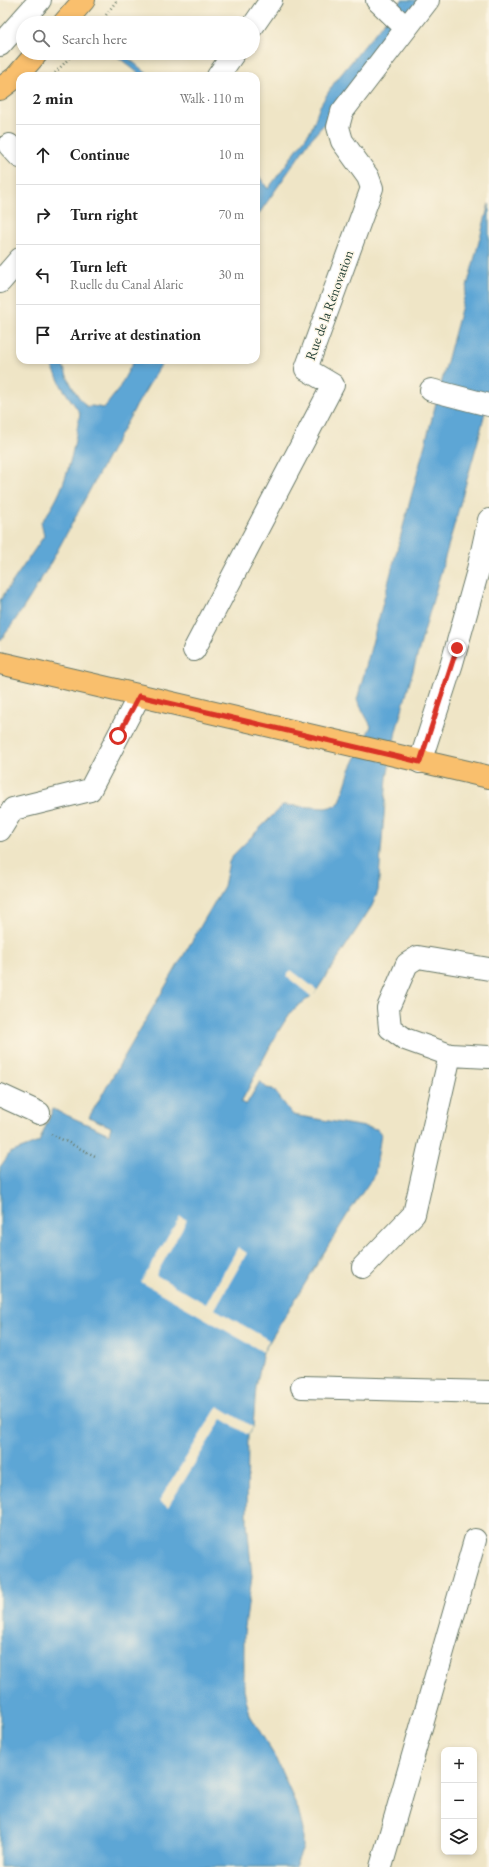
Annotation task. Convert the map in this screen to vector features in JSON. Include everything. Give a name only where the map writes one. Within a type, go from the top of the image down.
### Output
[{"type":"main road","points":[[70,16],[84,0]]},
{"type":"main road","points":[[20,72],[31,60]]},
{"type":"main road","points":[[0,89],[16,77]]},
{"type":"main road","points":[[0,663],[282,730],[489,777]]},
{"type":"street","points":[[26,16],[40,0]]},
{"type":"street","points":[[260,16],[271,0]]},
{"type":"street","points":[[377,0],[405,28]]},
{"type":"street","name":"Rue de la Rénovation","points":[[194,650],[333,385],[306,369],[372,188],[368,177],[342,141],[338,127],[342,112],[428,0]]},
{"type":"street","points":[[0,46],[16,28]]},
{"type":"street","points":[[221,72],[229,60]]},
{"type":"street","points":[[0,282],[16,264]]},
{"type":"street","points":[[431,390],[489,405]]},
{"type":"street","points":[[420,762],[452,663],[477,574],[489,520]]},
{"type":"street","points":[[0,830],[13,809],[90,790],[139,696]]},
{"type":"street","points":[[489,969],[418,958],[407,964],[388,1008],[390,1028],[405,1039],[450,1055],[489,1057]]},
{"type":"street","points":[[363,1267],[414,1214],[450,1055]]},
{"type":"street","points":[[0,1094],[39,1113]]},
{"type":"street","points":[[302,1387],[489,1392]]},
{"type":"street","points":[[380,1867],[475,1540]]},
{"type":"path","points":[[105,16],[118,0]]},
{"type":"path","points":[[56,72],[68,60]]},
{"type":"path","points":[[50,1134],[97,1157]]},
{"type":"water","points":[[402,0],[420,0],[380,61],[311,139],[260,212],[260,178],[268,189],[311,130],[320,106],[334,83]]},
{"type":"water","points":[[122,60],[131,60],[145,72],[137,72]]},
{"type":"water","points":[[489,204],[489,396],[479,437],[396,731],[387,778],[378,891],[372,906],[317,990],[291,1012],[271,1045],[241,1102],[246,1105],[260,1081],[267,1088],[273,1089],[293,1115],[377,1129],[381,1134],[375,1174],[349,1212],[263,1352],[256,1388],[253,1427],[248,1435],[247,1521],[252,1577],[244,1634],[244,1690],[250,1715],[274,1755],[298,1809],[303,1830],[303,1848],[295,1867],[0,1867],[0,1167],[10,1153],[39,1142],[53,1109],[109,1134],[111,1127],[89,1117],[224,886],[229,862],[233,855],[283,805],[325,808],[335,806],[340,802],[350,770],[371,726],[357,700]]},
{"type":"water","points":[[53,364],[63,364],[71,385],[87,407],[92,406],[104,408],[118,390],[132,364],[162,364],[118,437],[41,580],[0,641],[0,600],[44,536],[41,522],[57,498],[63,484],[75,442],[80,413],[62,387],[52,366]]},
{"type":"pier","points":[[291,970],[317,990],[312,997],[286,976]]},
{"type":"pier","points":[[180,1216],[187,1220],[156,1275],[206,1304],[238,1247],[247,1253],[215,1309],[269,1340],[263,1352],[141,1282]]},
{"type":"pier","points":[[218,1406],[253,1427],[248,1435],[222,1419],[168,1507],[159,1501]]},
{"type":"route","points":[[118,736],[139,696],[420,762],[457,648]]}]
